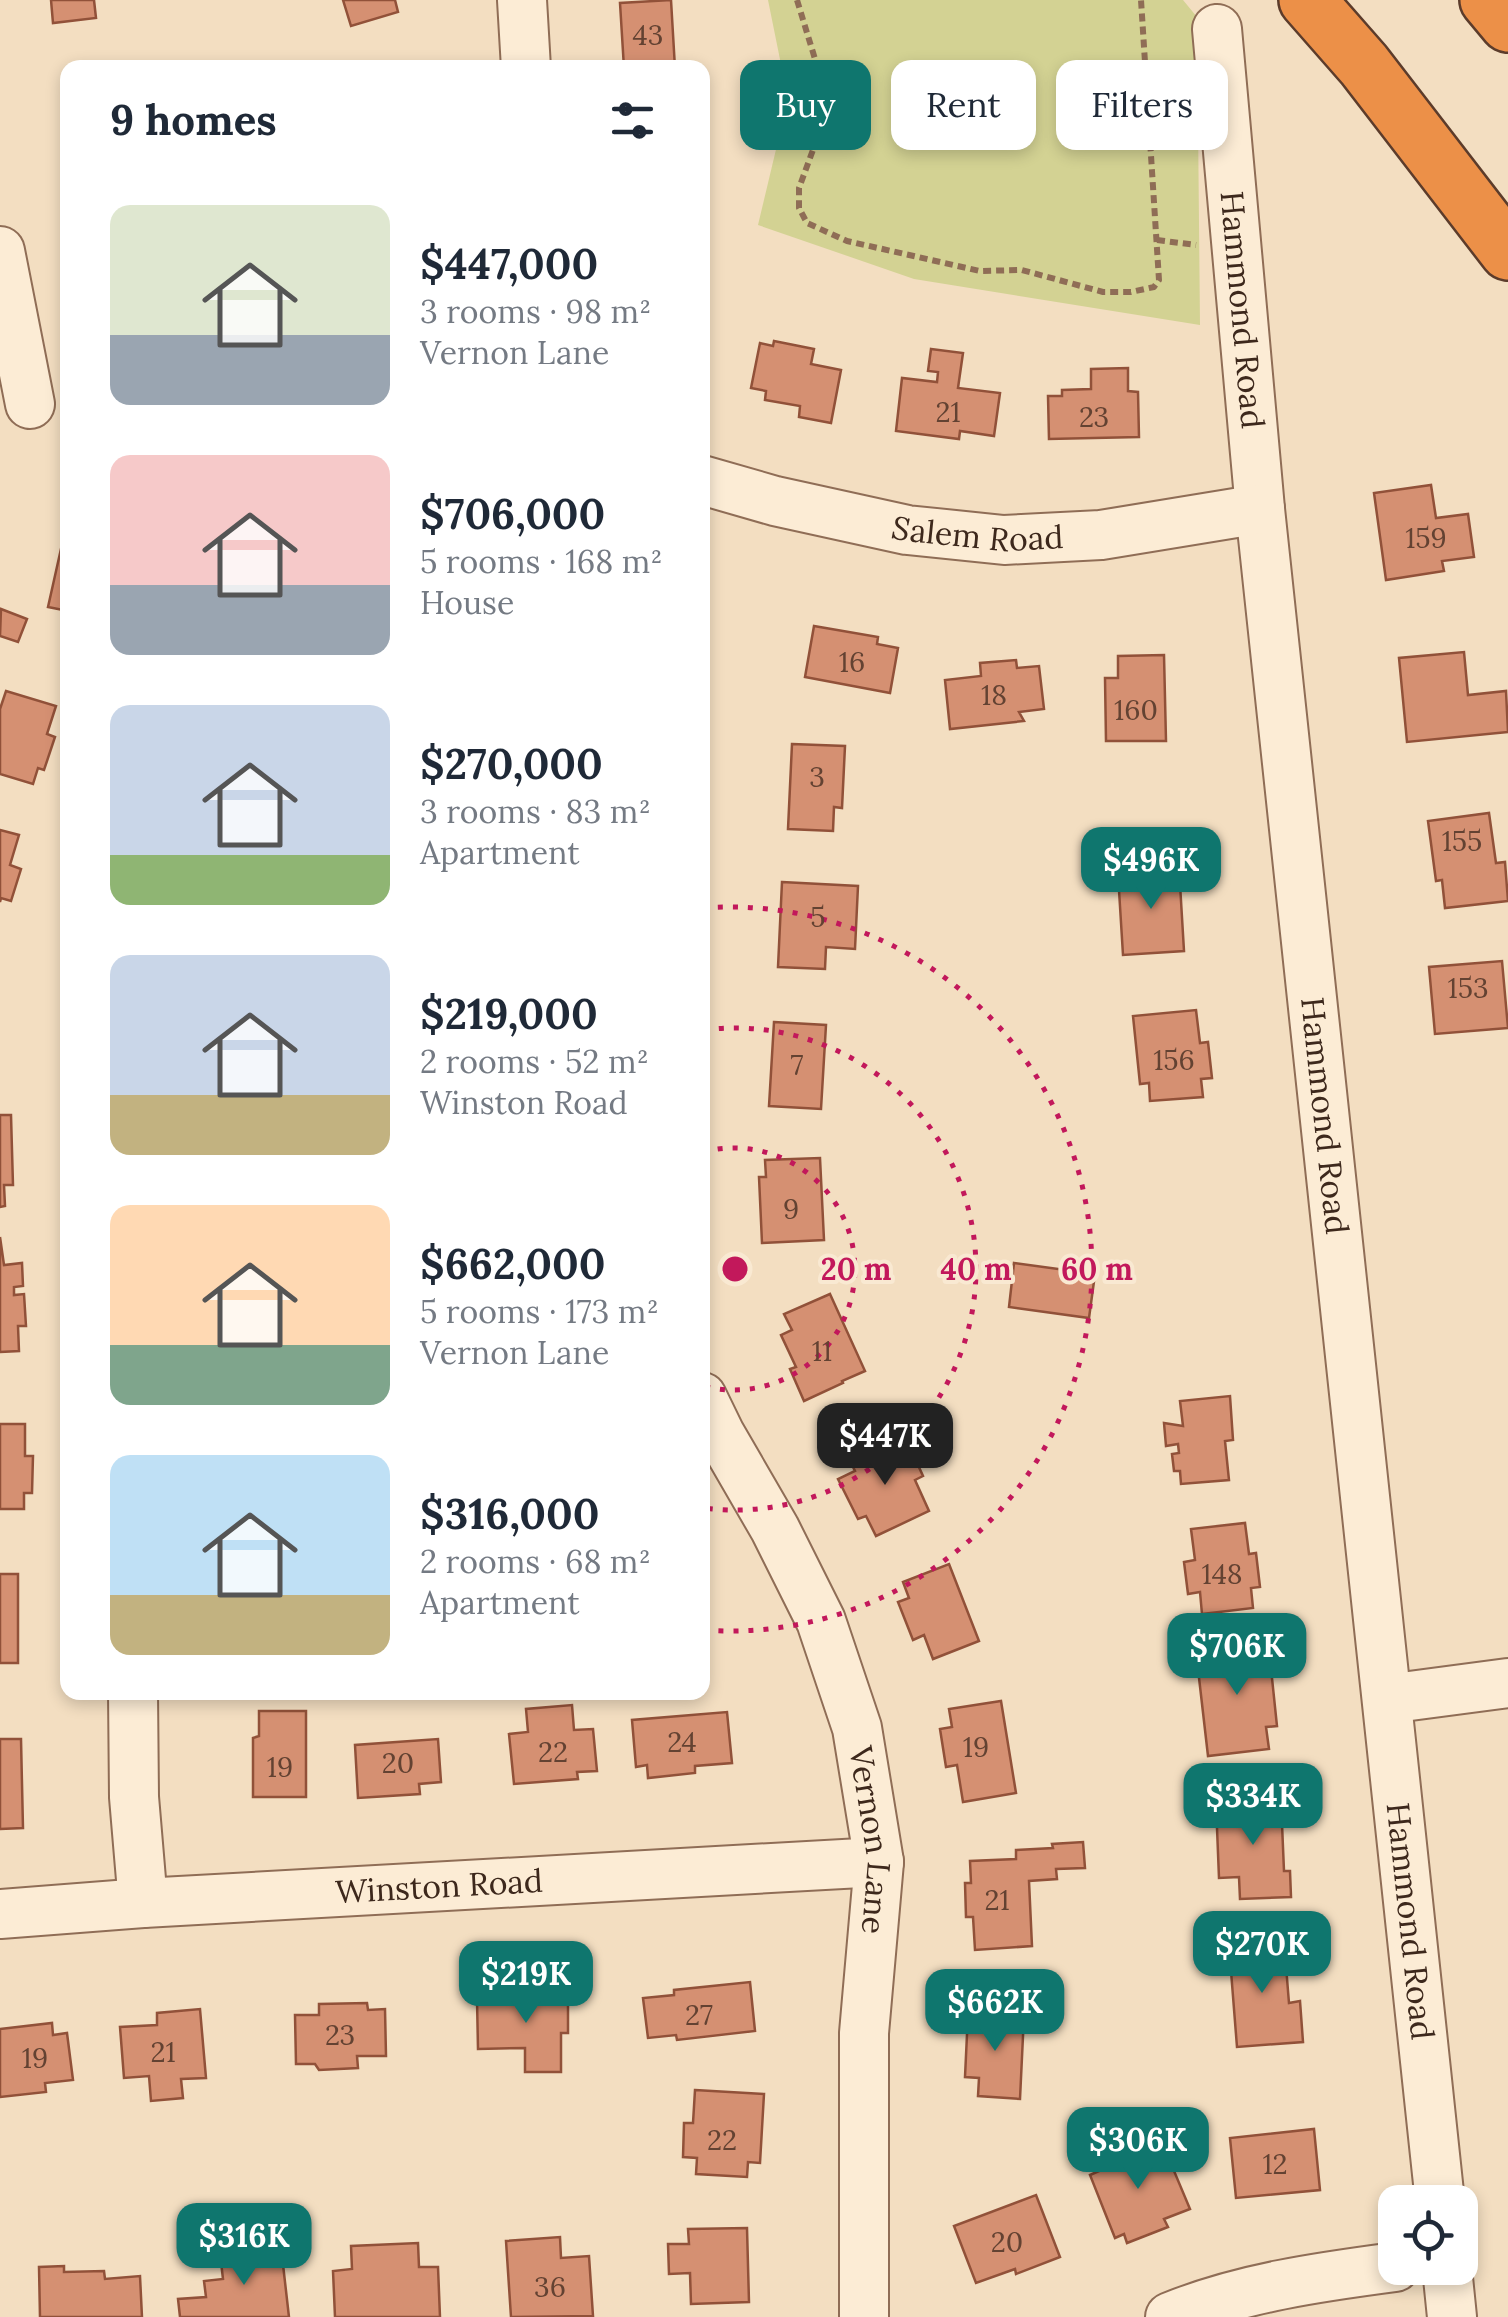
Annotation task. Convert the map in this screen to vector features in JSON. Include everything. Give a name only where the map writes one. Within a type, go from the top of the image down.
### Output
[{"type":"highway","points":[[1307,0],[1364,65],[1508,252]]},
{"type":"highway","points":[[1488,0],[1508,24]]},
{"type":"street","points":[[522,0],[526,60]]},
{"type":"street","name":"Hammond Road","points":[[1217,29],[1260,509],[1438,2185]]},
{"type":"street","points":[[0,251],[32,404]]},
{"type":"street","name":"Salem Road","points":[[710,482],[906,530],[1004,540],[1102,535],[1260,509]]},
{"type":"street","name":"Vernon Lane","points":[[710,1414],[821,1621],[857,1728],[879,1862],[864,2033],[864,2317]]},
{"type":"street","points":[[1387,1699],[1508,1683]]},
{"type":"street","points":[[133,1700],[134,1797],[143,1903]]},
{"type":"street","name":"Winston Road","points":[[0,1914],[879,1862]]},
{"type":"street","points":[[1170,2317],[1202,2304],[1314,2278],[1378,2269]]},
{"type":"street","points":[[1449,2285],[1452,2317]]},
{"type":"path","points":[[797,0],[824,103],[820,128],[799,188],[799,208],[808,223],[846,241],[980,271],[1022,270],[1103,292],[1142,290],[1154,287],[1159,280],[1140,0]]},
{"type":"shaded area","points":[[768,0],[1183,0],[1197,17],[1197,60],[1056,60],[1056,150],[1198,150],[1200,325],[914,279],[758,225],[776,150],[871,150],[871,60],[780,60]]},
{"type":"building","points":[[51,0],[94,0],[96,18],[53,23]]},
{"type":"building","points":[[343,0],[395,0],[398,12],[351,26]]},
{"type":"building","points":[[671,0],[675,60],[624,60],[620,3]]},
{"type":"building","points":[[774,341],[814,349],[811,364],[841,370],[831,423],[799,417],[800,406],[765,400],[766,391],[751,388],[760,343],[773,346]]},
{"type":"building","points":[[931,349],[963,353],[958,388],[1000,393],[994,436],[960,431],[959,439],[896,431],[902,378],[937,382],[938,372],[928,371]]},
{"type":"building","points":[[1128,368],[1128,391],[1138,392],[1139,437],[1049,439],[1048,396],[1062,396],[1062,390],[1091,389],[1091,369]]},
{"type":"building","points":[[1431,485],[1436,518],[1468,514],[1474,557],[1442,561],[1444,571],[1386,580],[1374,493]]},
{"type":"building","points":[[60,553],[60,609],[48,607]]},
{"type":"building","points":[[1,609],[27,619],[18,642],[0,636]]},
{"type":"building","points":[[814,626],[878,637],[877,644],[898,648],[890,693],[805,677]]},
{"type":"building","points":[[1464,652],[1468,695],[1506,691],[1508,732],[1407,742],[1399,658]]},
{"type":"building","points":[[1164,655],[1166,741],[1106,741],[1105,678],[1118,678],[1118,656]]},
{"type":"building","points":[[1016,660],[1017,668],[1039,666],[1044,709],[1019,712],[1024,721],[950,729],[945,680],[981,676],[980,663]]},
{"type":"building","points":[[6,691],[56,706],[47,734],[55,737],[44,770],[38,768],[33,784],[0,774],[0,709]]},
{"type":"building","points":[[792,744],[845,746],[842,808],[834,807],[833,831],[788,829]]},
{"type":"building","points":[[1489,813],[1496,863],[1505,862],[1508,901],[1445,908],[1442,880],[1436,881],[1428,821]]},
{"type":"building","points":[[0,830],[19,835],[10,865],[21,869],[11,901],[1,898],[0,902]]},
{"type":"building","points":[[1172,865],[1174,886],[1180,884],[1184,951],[1123,955],[1119,890],[1130,890],[1128,867]]},
{"type":"building","points":[[782,882],[858,886],[855,949],[826,947],[825,969],[778,967]]},
{"type":"building","points":[[1502,961],[1508,1028],[1435,1034],[1429,967]]},
{"type":"building","points":[[1196,1010],[1200,1043],[1208,1042],[1212,1078],[1201,1079],[1203,1097],[1150,1101],[1149,1083],[1140,1084],[1133,1016]]},
{"type":"building","points":[[774,1022],[826,1025],[821,1109],[769,1106]]},
{"type":"building","points":[[0,1115],[11,1115],[13,1185],[4,1185],[5,1206],[0,1207]]},
{"type":"building","points":[[820,1158],[824,1240],[762,1243],[759,1177],[766,1177],[765,1160]]},
{"type":"building","points":[[0,1237],[4,1265],[22,1263],[23,1286],[14,1287],[14,1295],[24,1294],[26,1326],[18,1326],[19,1351],[0,1352]]},
{"type":"building","points":[[1014,1263],[1095,1274],[1089,1318],[1009,1307]]},
{"type":"building","points":[[830,1294],[865,1371],[804,1401],[790,1369],[796,1367],[781,1335],[792,1330],[784,1314]]},
{"type":"building","points":[[1230,1396],[1233,1440],[1225,1441],[1229,1480],[1181,1484],[1172,1454],[1179,1453],[1178,1444],[1166,1446],[1164,1423],[1183,1426],[1180,1401]]},
{"type":"building","points":[[0,1424],[25,1424],[25,1456],[33,1456],[32,1493],[24,1493],[24,1509],[0,1509]]},
{"type":"building","points":[[891,1441],[898,1456],[911,1450],[923,1476],[915,1480],[929,1511],[876,1536],[866,1516],[858,1519],[838,1479],[855,1471],[850,1461]]},
{"type":"building","points":[[1245,1523],[1249,1554],[1256,1553],[1260,1587],[1251,1588],[1253,1608],[1202,1614],[1200,1592],[1188,1594],[1184,1562],[1195,1560],[1191,1529]]},
{"type":"building","points":[[949,1564],[979,1641],[933,1659],[924,1635],[913,1640],[898,1602],[909,1598],[903,1582]]},
{"type":"building","points":[[0,1574],[18,1574],[18,1663],[0,1663]]},
{"type":"building","points":[[1254,1634],[1257,1661],[1270,1659],[1277,1726],[1266,1727],[1269,1749],[1208,1756],[1198,1669],[1214,1667],[1211,1639]]},
{"type":"building","points":[[1001,1701],[1016,1793],[963,1802],[957,1765],[946,1767],[940,1729],[952,1727],[949,1709]]},
{"type":"building","points":[[572,1705],[574,1730],[593,1729],[597,1771],[577,1772],[578,1779],[514,1784],[509,1734],[528,1732],[526,1709]]},
{"type":"building","points":[[259,1711],[306,1711],[306,1797],[253,1797],[253,1738],[259,1736]]},
{"type":"building","points":[[727,1712],[732,1763],[695,1766],[695,1773],[648,1778],[647,1765],[636,1767],[632,1720]]},
{"type":"building","points":[[0,1739],[21,1739],[23,1828],[0,1829]]},
{"type":"building","points":[[438,1739],[441,1782],[419,1784],[420,1794],[358,1798],[355,1745]]},
{"type":"building","points":[[1281,1800],[1284,1871],[1290,1871],[1291,1897],[1240,1899],[1239,1877],[1219,1878],[1216,1803]]},
{"type":"building","points":[[1083,1842],[1085,1868],[1056,1869],[1057,1879],[1029,1881],[1032,1946],[975,1950],[973,1917],[966,1917],[965,1883],[971,1883],[970,1861],[1016,1859],[1016,1850]]},
{"type":"building","points":[[1289,1944],[1289,2003],[1300,2001],[1303,2042],[1237,2047],[1231,1971],[1221,1972],[1219,1949]]},
{"type":"building","points":[[750,1982],[755,2031],[677,2040],[676,2035],[648,2038],[643,1998],[674,1995],[674,1990]]},
{"type":"building","points":[[506,1988],[546,1988],[546,1997],[568,1997],[568,2033],[561,2033],[561,2072],[525,2072],[525,2048],[478,2049],[477,2000],[506,2000]]},
{"type":"building","points":[[367,2003],[368,2010],[385,2009],[386,2056],[357,2056],[358,2068],[319,2070],[315,2064],[296,2064],[295,2015],[319,2015],[319,2004]]},
{"type":"building","points":[[200,2009],[206,2078],[181,2079],[183,2098],[151,2101],[149,2076],[124,2078],[120,2027],[157,2025],[157,2013]]},
{"type":"building","points":[[968,2013],[1024,2015],[1020,2099],[978,2096],[979,2078],[965,2077]]},
{"type":"building","points":[[52,2023],[53,2035],[67,2033],[73,2080],[45,2083],[46,2092],[0,2097],[0,2029]]},
{"type":"building","points":[[695,2090],[764,2094],[760,2163],[748,2162],[747,2177],[696,2174],[697,2158],[683,2157],[684,2123],[693,2123]]},
{"type":"building","points":[[1314,2129],[1320,2190],[1236,2198],[1230,2138]]},
{"type":"building","points":[[1138,2144],[1143,2155],[1164,2147],[1190,2209],[1164,2219],[1168,2227],[1127,2243],[1124,2234],[1115,2238],[1090,2175],[1099,2171],[1095,2161]]},
{"type":"building","points":[[1036,2195],[1060,2257],[1016,2274],[1015,2269],[976,2283],[954,2226]]},
{"type":"building","points":[[747,2228],[749,2302],[691,2304],[690,2273],[669,2274],[668,2244],[689,2244],[688,2229]]},
{"type":"building","points":[[560,2237],[561,2258],[589,2256],[593,2316],[511,2317],[506,2241]]},
{"type":"building","points":[[418,2243],[419,2267],[438,2267],[440,2317],[335,2317],[333,2271],[352,2269],[351,2246]]},
{"type":"building","points":[[281,2247],[289,2317],[180,2317],[178,2299],[206,2297],[204,2281],[223,2279],[220,2253]]},
{"type":"building","points":[[64,2266],[64,2272],[104,2271],[105,2279],[140,2276],[142,2317],[40,2317],[39,2267]]}]
